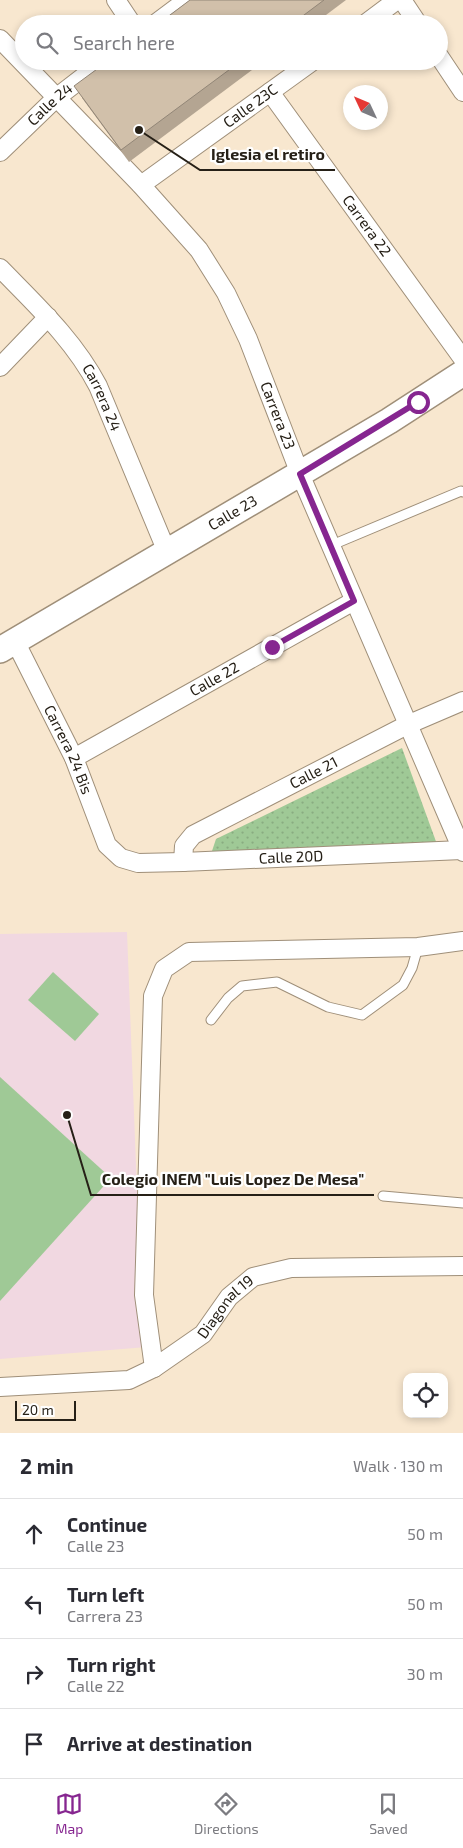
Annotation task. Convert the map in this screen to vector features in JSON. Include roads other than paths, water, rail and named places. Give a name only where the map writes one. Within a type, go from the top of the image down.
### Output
[{"type":"street","points":[[116,0],[126,15]]},
{"type":"street","points":[[167,15],[187,0]]},
{"type":"street","points":[[402,0],[412,15]]},
{"type":"street","points":[[375,15],[388,3]]},
{"type":"street","name":"Carrera 23","points":[[0,39],[15,55]]},
{"type":"street","name":"Carrera 23","points":[[29,70],[141,185],[199,250],[226,293],[248,338],[300,474],[463,851]]},
{"type":"street","name":"Calle 24","points":[[0,152],[56,98],[92,70]]},
{"type":"street","name":"Calle 23C","points":[[141,185],[301,70]]},
{"type":"street","points":[[448,70],[463,92]]},
{"type":"street","name":"Carrera 22","points":[[270,92],[463,359]]},
{"type":"street","name":"Carrera 24","points":[[0,268],[48,317],[77,352],[98,386],[167,552]]},
{"type":"street","points":[[0,367],[48,317]]},
{"type":"street","name":"Calle 23","points":[[7,646],[389,421],[463,374]]},
{"type":"street","name":"Calle 22","points":[[74,758],[354,601]]},
{"type":"street","name":"Carrera 24 Bis","points":[[7,646],[74,758],[107,845],[121,858]]},
{"type":"street","name":"Calle 21","points":[[183,862],[184,846],[194,836],[407,725],[463,701]]},
{"type":"street","name":"Calle 20D","points":[[121,858],[138,863],[463,851]]},
{"type":"street","points":[[154,1368],[144,1294],[153,996],[164,970],[189,952],[418,948],[463,941]]},
{"type":"street","name":"Diagonal 19","points":[[0,1387],[129,1380],[154,1368],[203,1334],[229,1298],[253,1277],[291,1268],[463,1266]]},
{"type":"lane","points":[[332,545],[461,491],[463,492]]},
{"type":"lane","points":[[210,1020],[228,998],[242,986],[277,982],[328,1007],[362,1016],[403,985],[412,968],[418,948]]},
{"type":"lane","points":[[383,1196],[463,1203]]},
{"type":"place","name":"Iglesia el retiro","points":[[139,130]]},
{"type":"place","name":"Colegio INEM \"Luis Lopez De Mesa\"","points":[[67,1115]]}]
